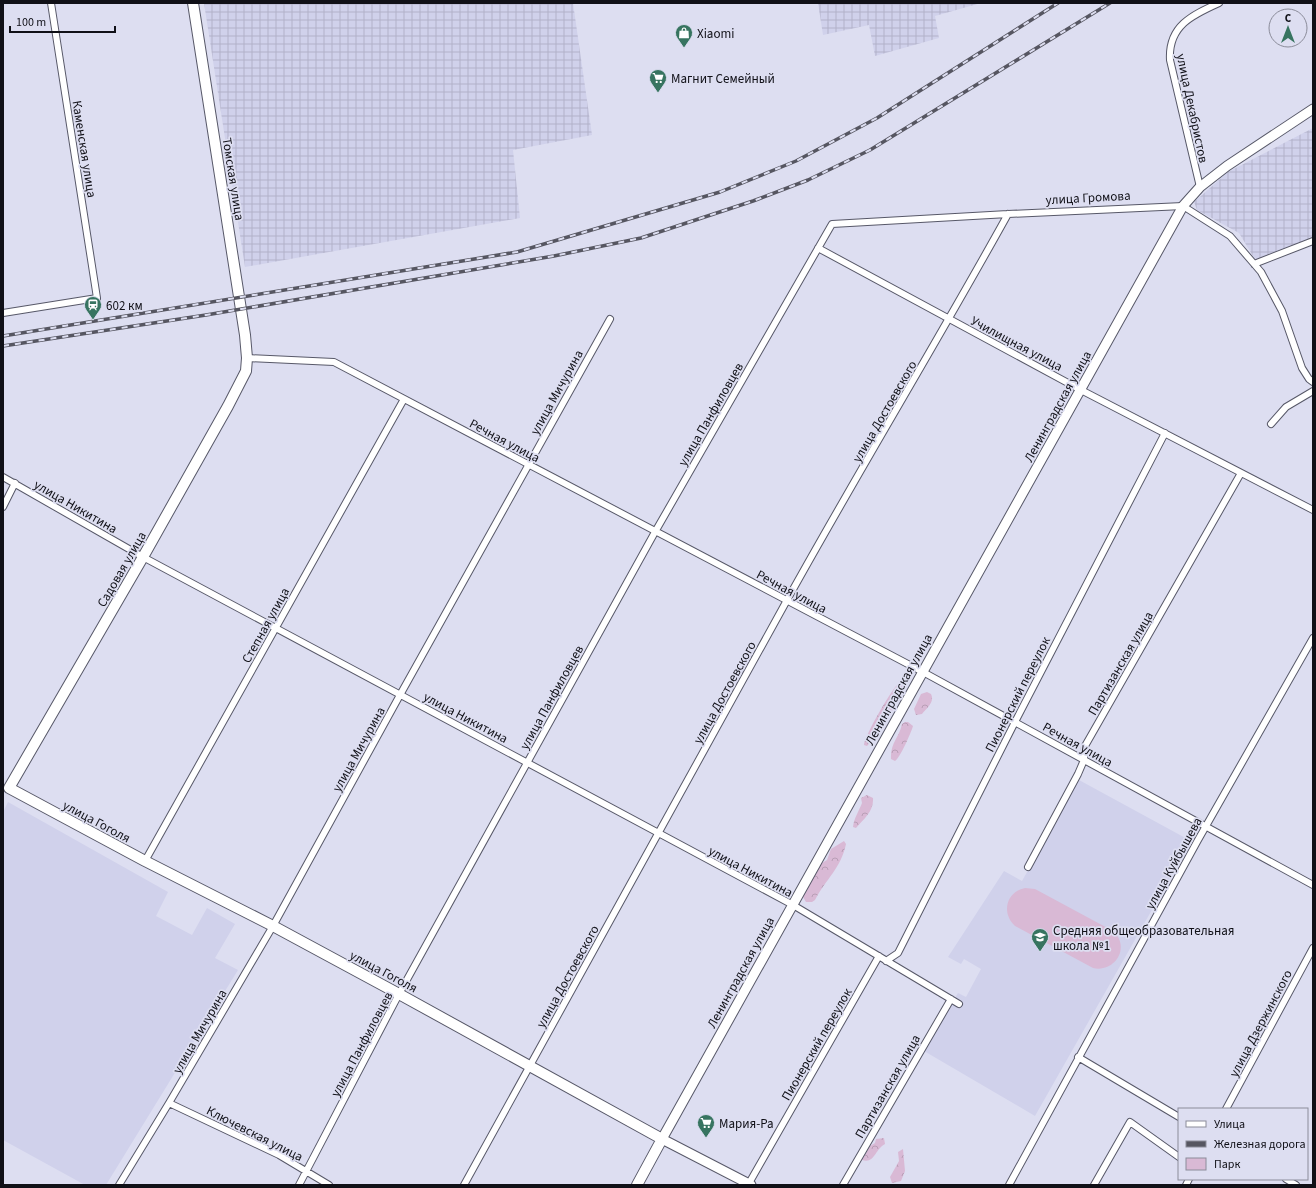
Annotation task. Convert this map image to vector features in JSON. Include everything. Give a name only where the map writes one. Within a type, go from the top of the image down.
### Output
[{"type":"main road","name":"Томская улица","points":[[193,3],[247,358]]},
{"type":"main road","name":"Садовая улица","points":[[6,786],[144,557],[228,406],[246,370],[247,358]]},
{"type":"main road","name":"улица Гоголя","points":[[6,786],[145,861],[273,926],[531,1065],[662,1139]]},
{"type":"main road","name":"Ленинградская улица","points":[[637,1185],[662,1139]]},
{"type":"street","name":"Каменская улица","points":[[3,313],[97,298],[51,3]]},
{"type":"street","name":"улица Декабристов","points":[[1200,187],[1170,60],[1169,48],[1174,34],[1184,22],[1195,14],[1219,3]]},
{"type":"street","points":[[1313,109],[1227,166],[1200,187],[1183,206],[1230,236],[1261,272],[1282,311],[1302,368],[1309,379],[1313,382]]},
{"type":"street","name":"улица Громова","points":[[832,224],[1183,206]]},
{"type":"street","name":"Ленинградская улица","points":[[662,1139],[1183,206]]},
{"type":"street","name":"улица Достоевского","points":[[464,1185],[531,1065],[635,872],[659,834],[786,600],[950,319],[1008,214]]},
{"type":"street","name":"улица Панфиловцев","points":[[299,1185],[399,994],[655,532],[832,224]]},
{"type":"street","points":[[1254,264],[1313,241]]},
{"type":"street","name":"Училищная улица","points":[[818,248],[1081,390],[1313,510]]},
{"type":"street","name":"улица Мичурина","points":[[119,1185],[273,926],[400,694],[610,319]]},
{"type":"street","name":"Речная улица","points":[[247,358],[334,362],[923,672],[1313,885]]},
{"type":"street","points":[[1271,424],[1286,407],[1313,391]]},
{"type":"street","name":"Степная улица","points":[[145,861],[404,399]]},
{"type":"street","name":"Пионерский переулок","points":[[886,961],[898,953],[1015,722],[1165,433]]},
{"type":"street","name":"Партизанская улица","points":[[1028,867],[1078,774],[1084,760],[1085,746],[1241,473]]},
{"type":"street","name":"улица Никитина","points":[[3,477],[144,557],[793,905],[959,1004]]},
{"type":"street","points":[[3,507],[15,484]]},
{"type":"street","name":"улица Куйбышева","points":[[1009,1185],[1206,826],[1313,638]]},
{"type":"street","name":"улица Дзержинского","points":[[1227,1108],[1313,948]]},
{"type":"street","name":"Пионерский переулок","points":[[750,1185],[878,956]]},
{"type":"street","name":"Партизанская улица","points":[[843,1185],[951,999]]},
{"type":"street","points":[[1078,1057],[1178,1116]]},
{"type":"street","name":"Ключевская улица","points":[[169,1103],[279,1155],[329,1185]]},
{"type":"street","points":[[1094,1185],[1130,1122],[1178,1156]]},
{"type":"street","name":"улица Гоголя","points":[[662,1139],[750,1185]]},
{"type":"shaded area","points":[[204,3],[573,3],[592,135],[513,150],[520,218],[245,267]]},
{"type":"shaded area","points":[[818,3],[981,3],[935,16],[939,38],[875,56],[869,25],[823,35]]},
{"type":"shaded area","points":[[1313,128],[1313,244],[1268,262],[1266,255],[1256,261],[1239,233],[1197,210],[1194,202],[1228,172]]},
{"type":"shaded area","name":"Средняя общеобразовательная школа №1","points":[[1079,780],[1191,841],[1035,1116],[924,1051],[958,993],[966,997],[981,969],[964,959],[961,964],[948,957],[1004,871],[1022,881]]},
{"type":"shaded area","points":[[8,802],[168,892],[156,916],[192,935],[207,908],[235,924],[215,958],[238,970],[106,1185],[85,1185],[3,1140],[3,812]]},
{"type":"green space","points":[[905,680],[895,706],[884,724],[867,746],[864,745],[873,724],[889,696],[898,684]]},
{"type":"green space","points":[[927,692],[931,694],[932,700],[922,714],[916,715],[914,709],[921,694]]},
{"type":"green space","points":[[908,722],[913,726],[908,739],[895,761],[891,759],[893,745],[902,724]]},
{"type":"green space","points":[[867,795],[873,798],[872,807],[856,828],[853,827],[855,818],[862,803],[861,798]]},
{"type":"green space","points":[[844,841],[846,844],[844,852],[837,867],[815,900],[812,902],[806,902],[803,897],[807,885],[822,863],[827,860],[831,849]]},
{"type":"green space","points":[[1025,888],[1035,889],[1113,931],[1121,944],[1118,957],[1114,963],[1101,969],[1093,968],[1015,926],[1008,915],[1008,904],[1013,894]]},
{"type":"green space","points":[[884,1138],[885,1144],[870,1160],[862,1160],[870,1146],[875,1143],[876,1139]]},
{"type":"green space","points":[[903,1149],[905,1171],[901,1181],[892,1183],[890,1177],[899,1161],[898,1152]]},
{"type":"railway","points":[[3,336],[517,252],[720,192],[796,161],[877,118],[1058,3]]},
{"type":"railway","points":[[3,346],[206,315],[554,256],[641,238],[753,201],[808,180],[870,150],[1110,3]]},
{"type":"place","name":"Xiaomi","points":[[684,48]]},
{"type":"place","name":"Магнит Семейный","points":[[658,93]]},
{"type":"place","name":"602 км","points":[[93,320]]},
{"type":"place","name":"Средняя общеобразовательная школа №1","points":[[1040,952]]},
{"type":"place","name":"Мария-Ра","points":[[706,1138]]}]
